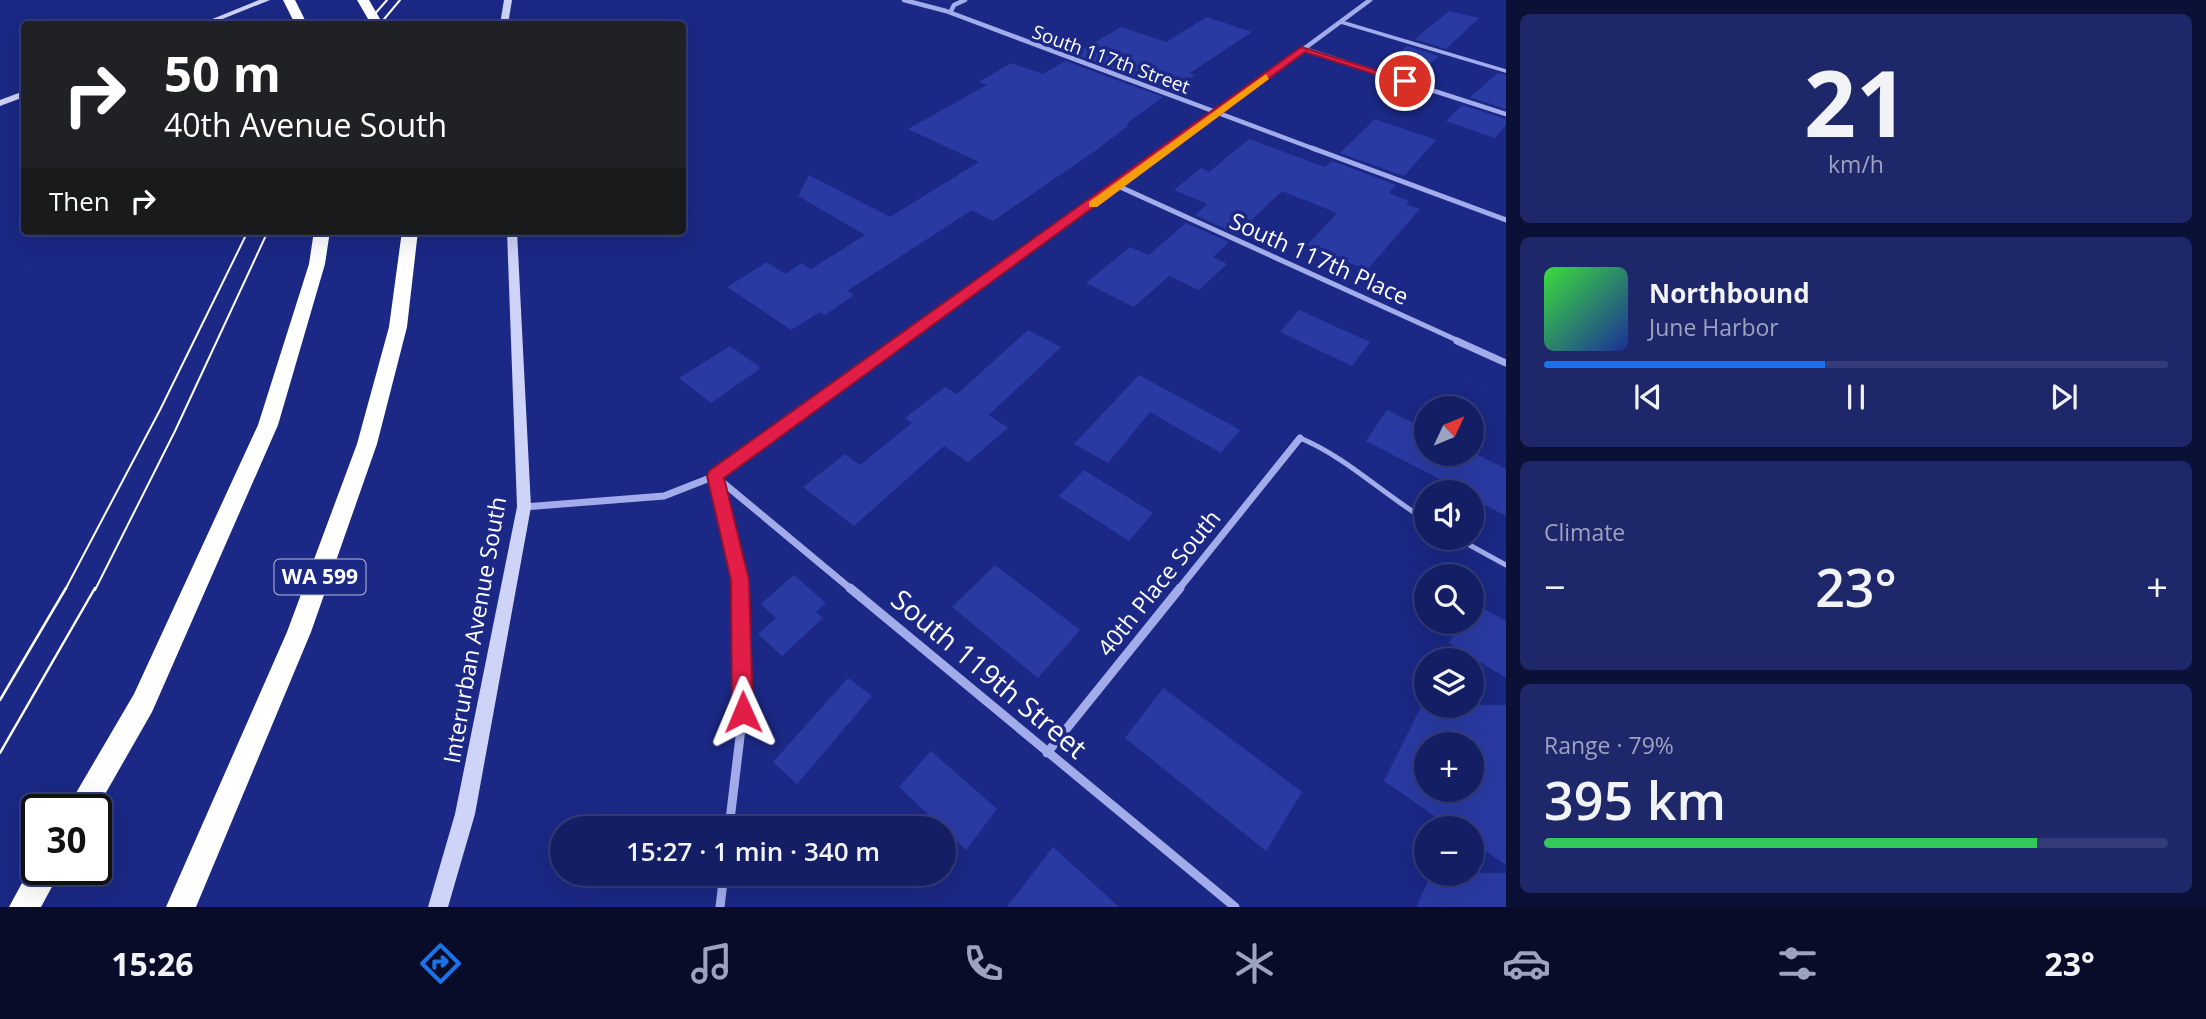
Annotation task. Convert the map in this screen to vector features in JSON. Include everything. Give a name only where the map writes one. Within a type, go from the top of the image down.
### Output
[{"type":"highway","points":[[289,0],[300,21]]},
{"type":"highway","points":[[363,0],[375,21]]},
{"type":"highway","points":[[89,794],[143,703],[268,425],[317,264],[322,235]]},
{"type":"highway","name":"WA 599","points":[[181,907],[299,632],[368,443],[398,327],[410,235]]},
{"type":"highway","points":[[24,907],[37,885]]},
{"type":"street","points":[[212,21],[266,0]]},
{"type":"street","points":[[505,21],[508,0]]},
{"type":"street","name":"South 117th Street","points":[[904,0],[922,7],[951,11],[957,17],[1506,220]]},
{"type":"street","points":[[951,11],[954,5],[965,0]]},
{"type":"street","points":[[524,507],[664,496],[715,476],[1118,186],[1370,0]]},
{"type":"street","points":[[1304,48],[1506,114]]},
{"type":"street","points":[[0,103],[21,94]]},
{"type":"street","name":"South 117th Place","points":[[1118,186],[1506,363]]},
{"type":"street","name":"Interurban Avenue South","points":[[438,907],[465,814],[524,507],[512,235]]},
{"type":"street","name":"40th Place South","points":[[1048,752],[1300,438]]},
{"type":"street","points":[[715,476],[740,580],[743,712],[730,816]]},
{"type":"street","name":"South 119th Street","points":[[715,476],[1235,907]]},
{"type":"street","points":[[720,907],[722,886]]},
{"type":"lane","points":[[1341,22],[1506,71]]},
{"type":"lane","points":[[1300,438],[1327,449],[1387,496],[1414,513]]},
{"type":"lane","points":[[1479,550],[1506,565]]},
{"type":"building","points":[[1449,11],[1479,18],[1446,49],[1415,39]]},
{"type":"building","points":[[1207,17],[1252,32],[1190,73],[1195,75],[1173,91],[1075,54],[1121,27],[1166,42]]},
{"type":"building","points":[[1407,46],[1439,56],[1418,75],[1384,65]]},
{"type":"building","points":[[1065,61],[1163,97],[1095,151],[993,221],[972,210],[847,291],[854,295],[825,315],[820,312],[791,330],[727,287],[767,262],[785,274],[802,263],[811,269],[865,235],[798,196],[809,175],[890,217],[979,162],[908,129],[987,85],[979,82],[1011,63],[1043,74]]},
{"type":"building","points":[[1498,73],[1506,75],[1506,109],[1470,97]]},
{"type":"building","points":[[1462,105],[1506,119],[1506,125],[1495,138],[1446,121]]},
{"type":"building","points":[[1375,119],[1436,140],[1404,176],[1340,153]]},
{"type":"building","points":[[1249,139],[1325,167],[1332,161],[1396,185],[1389,193],[1420,209],[1367,270],[1307,245],[1337,213],[1282,191],[1237,234],[1195,215],[1207,204],[1174,190],[1201,168],[1209,172]]},
{"type":"building","points":[[1186,223],[1229,242],[1213,257],[1227,264],[1199,290],[1169,276],[1134,307],[1086,283],[1130,247],[1149,255]]},
{"type":"building","points":[[1299,310],[1370,342],[1352,366],[1280,332]]},
{"type":"building","points":[[1028,330],[1061,347],[989,415],[1008,428],[968,462],[944,446],[854,526],[803,487],[845,454],[860,465],[912,423],[905,418],[945,387],[957,394]]},
{"type":"building","points":[[730,346],[761,368],[711,403],[679,378]]},
{"type":"building","points":[[1139,375],[1240,430],[1221,453],[1150,412],[1108,463],[1074,444]]},
{"type":"building","points":[[1387,410],[1414,423],[1414,466],[1366,441]]},
{"type":"building","points":[[1484,458],[1506,469],[1506,516],[1484,504],[1484,480],[1441,480],[1414,466],[1484,466]]},
{"type":"building","points":[[1084,470],[1153,513],[1129,541],[1059,496]]},
{"type":"building","points":[[995,565],[1080,630],[1038,678],[952,607]]},
{"type":"building","points":[[794,575],[826,603],[816,612],[823,618],[782,656],[758,634],[776,618],[761,604]]},
{"type":"building","points":[[1484,609],[1506,621],[1506,678],[1484,664],[1484,648],[1457,648],[1449,643],[1454,634],[1484,634]]},
{"type":"building","points":[[848,678],[872,696],[797,784],[773,762]]},
{"type":"building","points":[[1163,688],[1302,792],[1266,851],[1125,738]]},
{"type":"building","points":[[1484,705],[1506,705],[1506,865],[1484,850],[1484,816],[1435,816],[1414,802],[1484,802],[1484,732],[1414,732],[1414,802],[1384,781],[1416,718],[1484,718]]},
{"type":"building","points":[[931,751],[997,809],[966,850],[956,841],[956,816],[930,816],[899,787]]},
{"type":"building","points":[[1053,847],[1119,907],[1007,907]]},
{"type":"building","points":[[1484,873],[1506,873],[1506,907],[1416,907],[1426,886],[1484,886]]},
{"type":"tram line","points":[[369,21],[387,0]]},
{"type":"tram line","points":[[382,21],[400,0]]},
{"type":"tram line","points":[[65,590],[160,410],[246,235]]},
{"type":"tram line","points":[[95,590],[175,431],[266,235]]},
{"type":"tram line","points":[[0,700],[66,588]]},
{"type":"tram line","points":[[0,753],[95,588]]},
{"type":"slow traffic","points":[[1093,204],[1266,77]]},
{"type":"route","points":[[743,712],[740,580],[715,476],[1112,191],[1304,48],[1405,81]]}]
